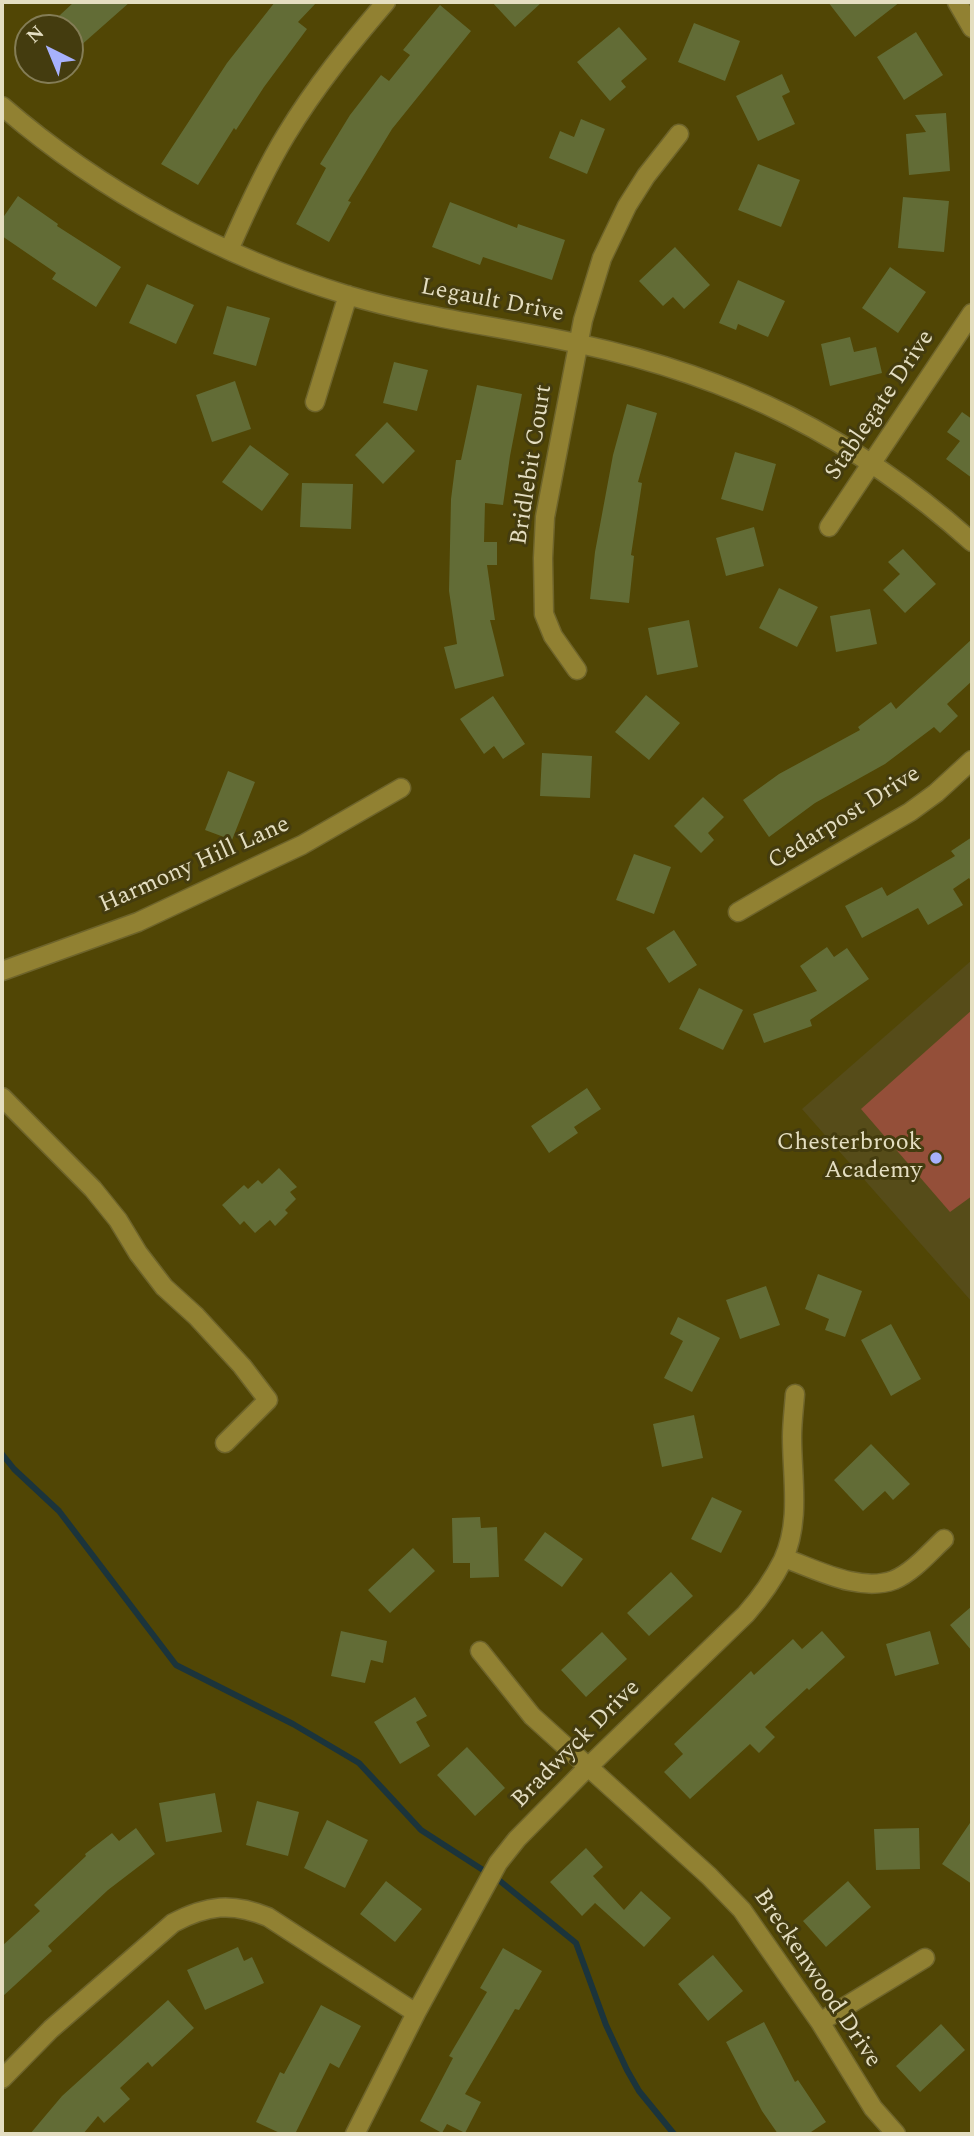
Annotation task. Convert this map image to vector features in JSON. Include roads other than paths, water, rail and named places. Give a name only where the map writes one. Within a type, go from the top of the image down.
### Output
[{"type":"street","points":[[229,250],[285,136],[346,48],[386,2]]},
{"type":"street","points":[[957,2],[972,28]]},
{"type":"street","name":"Legault Drive","points":[[2,106],[60,150],[140,204],[229,250],[304,281],[418,313],[579,343],[689,373],[746,395],[834,438],[945,517],[972,542]]},
{"type":"street","name":"Bridlebit Court","points":[[577,670],[553,636],[544,614],[545,517],[583,320],[602,258],[613,231],[646,176],[679,134]]},
{"type":"street","points":[[315,402],[348,295]]},
{"type":"street","name":"Stablegate Drive","points":[[829,527],[972,313]]},
{"type":"street","name":"Cedarpost Drive","points":[[738,912],[910,812],[936,793],[972,760]]},
{"type":"street","name":"Harmony Hill Lane","points":[[2,971],[138,922],[302,845],[401,788]]},
{"type":"street","points":[[2,1097],[93,1189],[164,1287],[197,1316],[268,1400],[225,1443]]},
{"type":"street","name":"Bradwyck Drive","points":[[355,2134],[416,2013],[498,1863],[517,1839],[746,1614],[766,1591],[784,1558],[793,1523],[795,1503],[792,1437],[795,1394]]},
{"type":"street","points":[[784,1558],[845,1579],[878,1583],[895,1579],[944,1539]]},
{"type":"street","name":"Breckenwood Drive","points":[[480,1651],[532,1716],[709,1876],[742,1910],[820,2022],[873,2108],[896,2134]]},
{"type":"street","points":[[2,2079],[51,2029],[173,1923],[194,1912],[210,1908],[251,1910],[268,1917],[416,2013]]},
{"type":"street","points":[[820,2022],[925,1958]]},
{"type":"waterway","points":[[2,1454],[14,1469],[59,1511],[176,1665],[293,1724],[359,1763],[421,1830],[500,1881],[576,1943],[606,2025],[627,2070],[639,2091],[674,2134]]},
{"type":"place","name":"Chesterbrook Academy","points":[[936,1158]]}]
